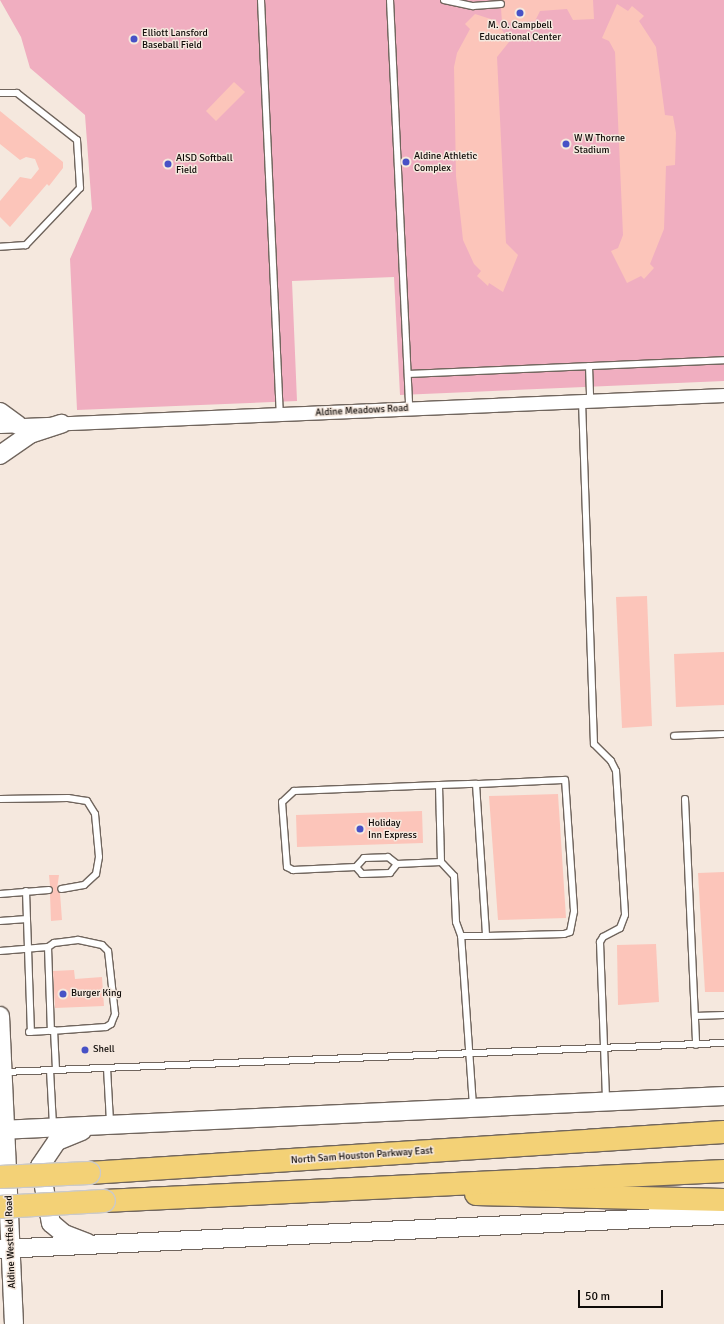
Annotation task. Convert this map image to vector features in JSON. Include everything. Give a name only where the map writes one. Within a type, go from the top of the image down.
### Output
[{"type":"highway","name":"North Sam Houston Parkway East","points":[[0,1177],[89,1173],[724,1132]]},
{"type":"highway","points":[[0,1207],[436,1184],[724,1171]]},
{"type":"highway","points":[[436,1184],[483,1196],[724,1200]]},
{"type":"main road","points":[[0,412],[18,425]]},
{"type":"main road","points":[[0,454],[30,434],[61,424]]},
{"type":"main road","name":"Aldine Westfield Road","points":[[0,1016],[4,1072],[6,1249],[14,1324]]},
{"type":"main road","points":[[4,1130],[724,1096]]},
{"type":"main road","points":[[93,1245],[64,1234],[51,1223],[40,1166],[57,1141],[102,1126]]},
{"type":"main road","points":[[6,1249],[724,1215]]},
{"type":"street","name":"Aldine Meadows Road","points":[[0,426],[280,415],[724,394]]},
{"type":"lane","points":[[261,0],[280,415]]},
{"type":"lane","points":[[390,0],[409,408]]},
{"type":"lane","points":[[444,0],[473,6],[501,4]]},
{"type":"lane","points":[[0,93],[17,93],[77,140],[80,188],[26,245],[0,247]]},
{"type":"lane","points":[[408,374],[724,360]]},
{"type":"lane","points":[[589,366],[586,401],[594,744],[611,761],[616,771],[625,915],[620,928],[603,937],[600,942],[606,1102]]},
{"type":"lane","points":[[674,736],[724,734]]},
{"type":"lane","points":[[441,862],[397,864],[388,857],[364,858],[356,867],[293,870],[287,867],[282,802],[294,790],[439,786],[565,780],[574,911],[573,926],[564,934],[462,936]]},
{"type":"lane","points":[[476,784],[486,936]]},
{"type":"lane","points":[[439,786],[441,862],[454,876],[456,922],[462,936],[468,1054],[473,1108]]},
{"type":"lane","points":[[0,799],[68,798],[87,801],[95,814],[99,857],[96,874],[84,885],[61,889]]},
{"type":"lane","points":[[685,799],[696,1045]]},
{"type":"lane","points":[[356,867],[362,874],[390,873],[397,864]]},
{"type":"lane","points":[[0,894],[49,890]]},
{"type":"lane","points":[[0,951],[26,949],[48,947],[54,943],[93,941],[108,951],[114,1014],[111,1024],[30,1032],[26,949],[26,891]]},
{"type":"lane","points":[[0,921],[27,919]]},
{"type":"lane","points":[[48,947],[52,1031],[56,1070]]},
{"type":"lane","points":[[695,1016],[724,1015]]},
{"type":"lane","points":[[4,1072],[724,1043]]},
{"type":"lane","points":[[102,1126],[107,1068]]},
{"type":"lane","points":[[50,1070],[54,1128]]},
{"type":"shaded area","name":"Aldine Athletic Complex","points":[[0,0],[724,0],[724,381],[400,395],[394,277],[292,281],[297,401],[77,410],[70,259],[92,209],[85,115],[30,68],[21,37]]},
{"type":"building","name":"M. O. Campbell Educational Center","points":[[503,0],[593,0],[594,19],[573,20],[567,9],[540,11],[535,21],[502,23],[501,8],[505,4]]},
{"type":"building","points":[[617,4],[628,11],[632,6],[644,16],[639,21],[656,47],[665,115],[673,116],[676,133],[675,165],[666,166],[664,229],[650,264],[654,268],[644,279],[641,276],[627,283],[611,251],[618,248],[623,235],[615,52],[609,41],[602,38]]},
{"type":"building","points":[[475,14],[497,21],[509,42],[497,57],[506,243],[518,255],[503,292],[489,283],[488,286],[477,276],[481,271],[474,264],[463,240],[456,176],[454,67],[457,53],[470,29],[465,24]]},
{"type":"building","points":[[234,82],[245,92],[216,121],[206,111]]},
{"type":"building","points":[[0,111],[63,162],[63,168],[49,186],[47,184],[10,227],[0,217],[0,201],[20,177],[31,179],[39,169],[35,159],[26,157],[20,160],[0,144]]},
{"type":"building","points":[[647,596],[652,726],[622,728],[616,597]]},
{"type":"building","points":[[724,652],[724,705],[676,707],[674,654]]},
{"type":"building","points":[[558,794],[566,918],[498,920],[489,796]]},
{"type":"building","name":"Holiday Inn Express","points":[[422,811],[423,843],[297,847],[296,815]]},
{"type":"building","points":[[724,872],[724,992],[705,992],[698,873]]},
{"type":"building","points":[[49,875],[59,875],[57,889],[60,893],[62,920],[51,921],[50,894],[53,890],[50,886]]},
{"type":"building","points":[[656,944],[659,1002],[618,1005],[617,945]]},
{"type":"building","points":[[74,970],[75,979],[102,977],[104,1006],[55,1008],[53,971]]},
{"type":"place","name":"M. O. Campbell Educational Center","points":[[520,13]]},
{"type":"place","name":"Elliott Lansford Baseball Field","points":[[134,39]]},
{"type":"place","name":"W W Thorne Stadium","points":[[566,144]]},
{"type":"place","name":"Aldine Athletic Complex","points":[[406,162]]},
{"type":"place","name":"AISD Softball Field","points":[[168,164]]},
{"type":"place","name":"Holiday Inn Express","points":[[360,829]]},
{"type":"place","name":"Burger King","points":[[63,994]]},
{"type":"place","name":"Shell","points":[[85,1050]]}]
